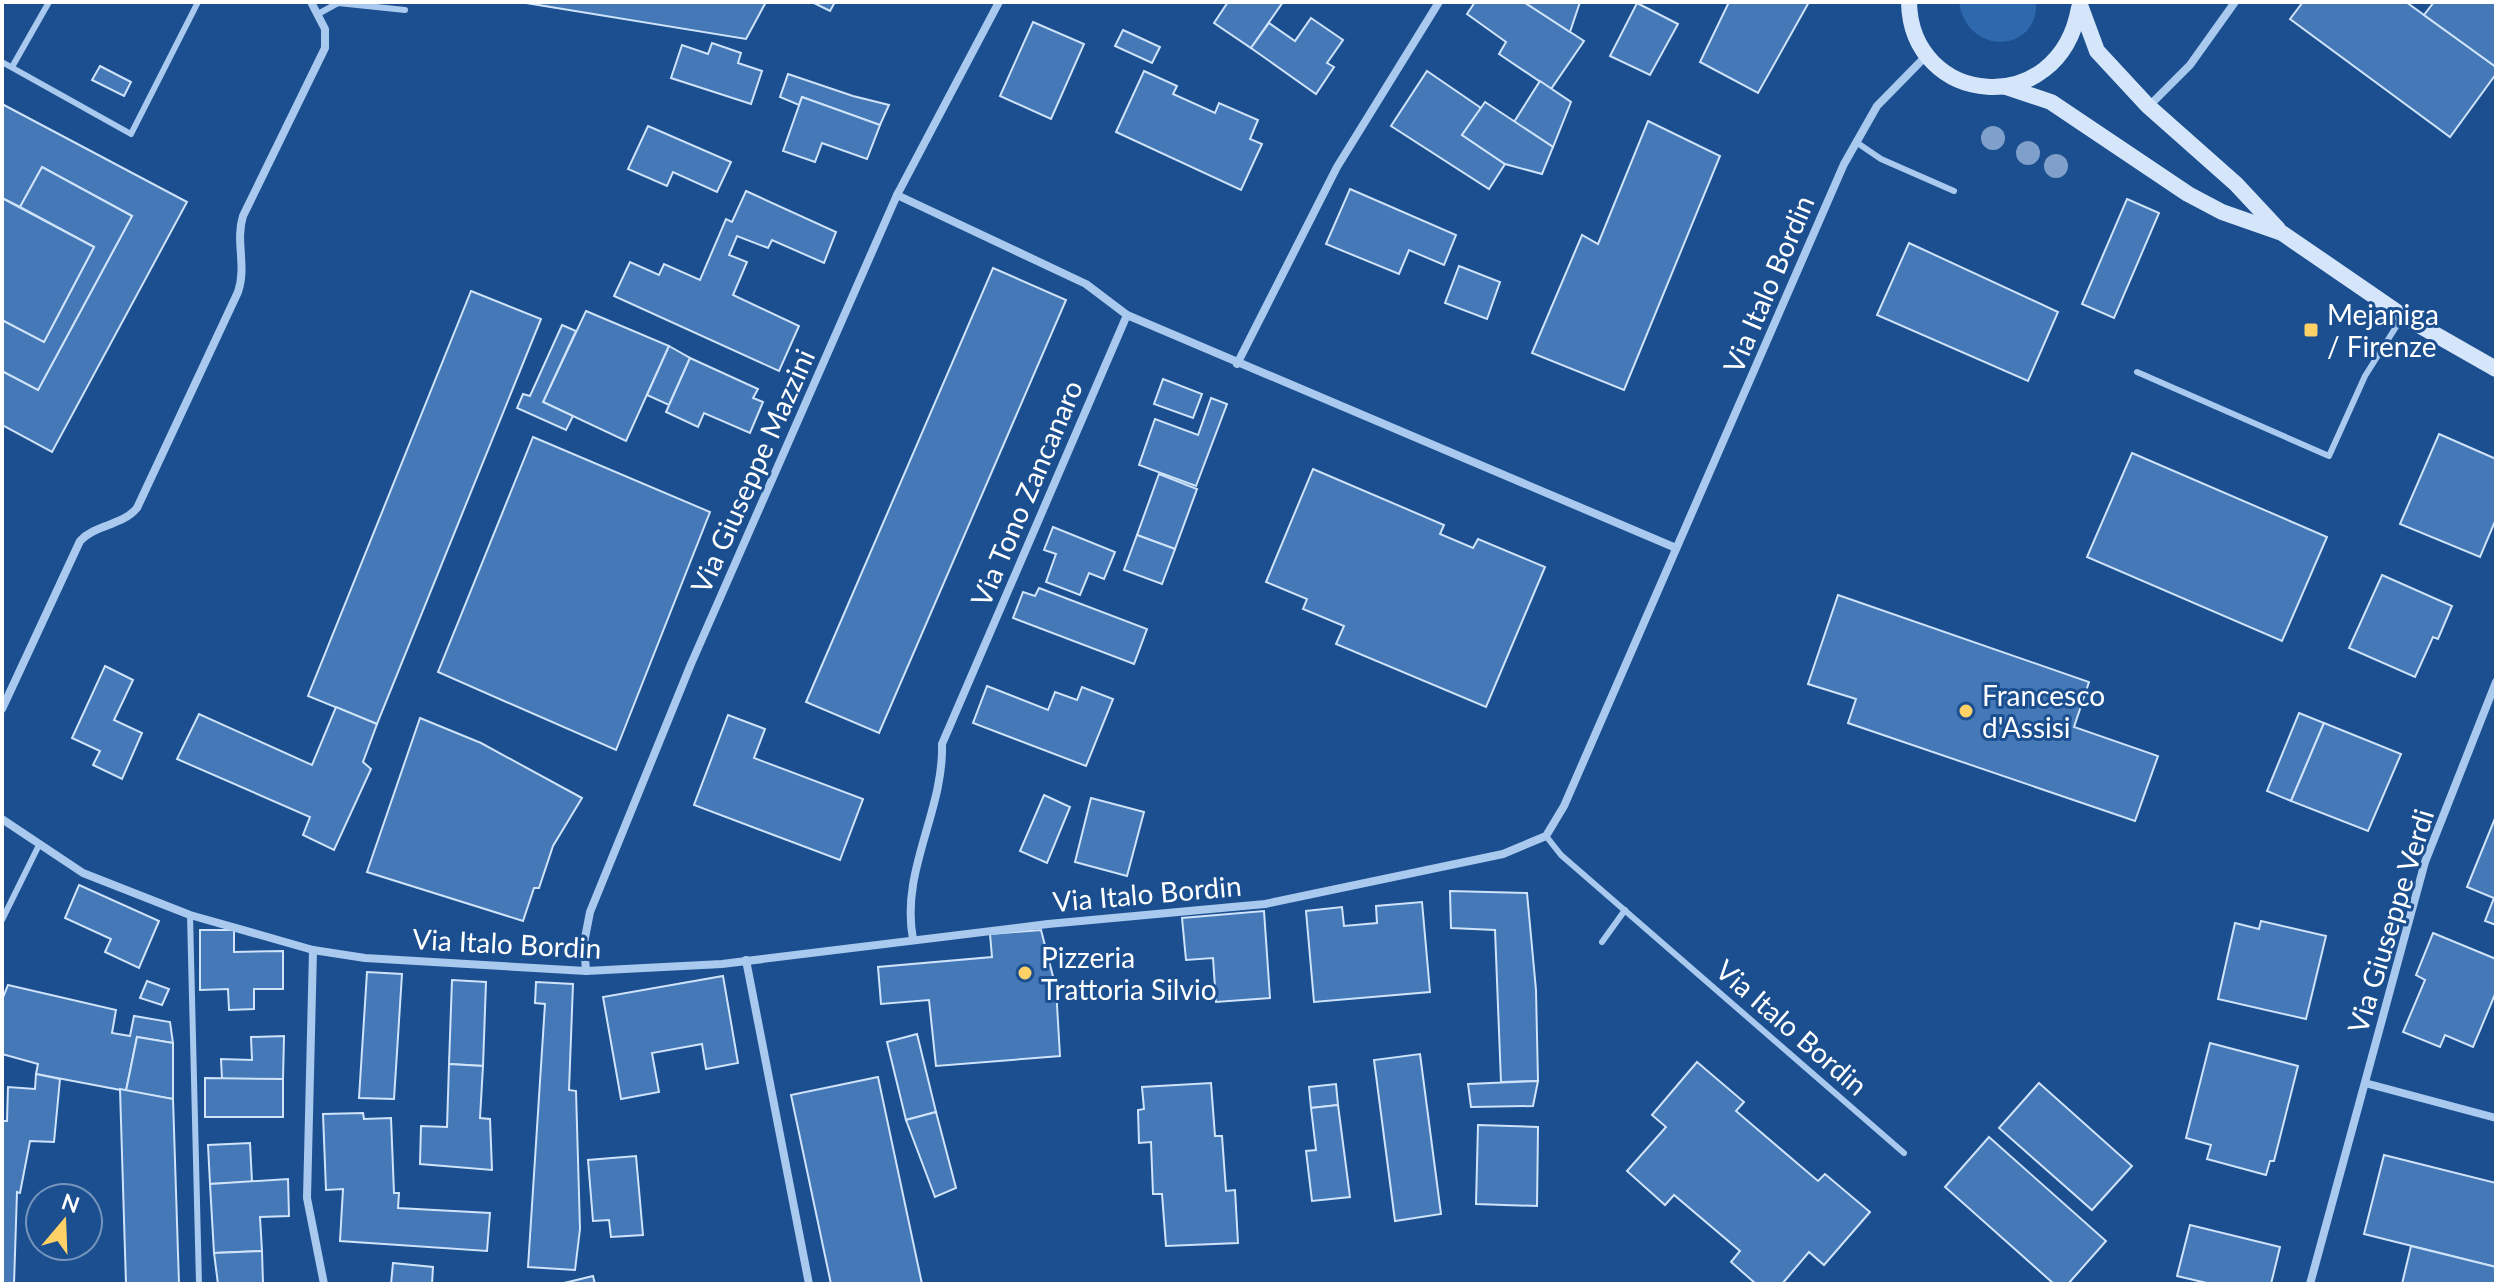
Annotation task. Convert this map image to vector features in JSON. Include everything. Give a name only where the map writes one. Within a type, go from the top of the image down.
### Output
[{"type":"main road","points":[[1909,2],[1914,32],[1927,55],[1962,82],[1984,87],[2006,87],[2030,80],[2049,68],[2065,49],[2075,28],[2079,3]]},
{"type":"main road","points":[[2079,3],[2097,51],[2148,106],[2236,184],[2282,233],[2403,316],[2496,369]]},
{"type":"main road","points":[[2006,87],[2051,102],[2188,194],[2222,212],[2282,233]]},
{"type":"street","points":[[2,709],[80,541],[86,535],[129,517],[137,508],[238,292],[243,270],[238,229],[325,48],[325,29],[311,2]]},
{"type":"street","name":"Via Giuseppe Mazzini","points":[[586,971],[584,943],[590,912],[691,664],[897,195],[999,2]]},
{"type":"street","points":[[1237,364],[1337,167],[1439,2]]},
{"type":"street","points":[[2148,106],[2190,65],[2235,2]]},
{"type":"street","name":"Via Italo Bordin","points":[[2,819],[83,873],[190,915],[313,950],[365,958],[586,971],[746,960],[913,939],[1265,904],[1503,854],[1546,836],[1564,806],[1856,142],[1877,106],[1927,55]]},
{"type":"street","points":[[897,195],[1086,284],[1127,315],[1676,548]]},
{"type":"street","name":"Via Tono Zancanaro","points":[[913,939],[909,914],[914,873],[943,773],[942,744],[1127,315]]},
{"type":"street","name":"Via Giuseppe Verdi","points":[[2310,1284],[2425,862],[2496,682]]},
{"type":"street","points":[[313,950],[307,1198],[324,1284]]},
{"type":"street","points":[[746,960],[809,1284]]},
{"type":"street","points":[[2365,1083],[2496,1118]]},
{"type":"lane","points":[[12,67],[49,2]]},
{"type":"lane","points":[[2,62],[131,134],[198,2]]},
{"type":"lane","points":[[318,14],[338,3],[405,10]]},
{"type":"lane","points":[[1856,142],[1881,159],[1954,191]]},
{"type":"lane","points":[[2137,372],[2329,456],[2365,376],[2403,316]]},
{"type":"lane","name":"Via Italo Bordin","points":[[1546,836],[1561,855],[1904,1153]]},
{"type":"lane","points":[[2,920],[39,845]]},
{"type":"lane","points":[[1602,942],[1625,910]]},
{"type":"lane","points":[[190,915],[199,1284]]},
{"type":"shaded area","points":[[1959,2],[2036,2],[2034,19],[2026,31],[2015,39],[2002,42],[1988,40],[1975,32],[1965,20]]},
{"type":"building","points":[[520,2],[766,2],[746,39]]},
{"type":"building","points":[[812,2],[835,2],[830,11]]},
{"type":"building","points":[[1228,2],[1283,2],[1251,48],[1214,23]]},
{"type":"building","points":[[1475,2],[1524,2],[1584,41],[1551,89],[1499,54],[1506,42],[1467,14]]},
{"type":"building","points":[[1524,2],[1580,2],[1570,32]]},
{"type":"building","points":[[1729,2],[1809,2],[1758,93],[1700,62]]},
{"type":"building","points":[[2303,2],[2406,2],[2496,67],[2496,74],[2450,137],[2290,19]]},
{"type":"building","points":[[2434,2],[2496,2],[2496,67],[2424,15]]},
{"type":"building","points":[[1637,3],[1678,24],[1650,75],[1610,56]]},
{"type":"building","points":[[1311,18],[1343,40],[1327,63],[1334,67],[1316,94],[1251,48],[1269,23],[1295,41]]},
{"type":"building","points":[[1033,22],[1084,44],[1051,119],[1000,96]]},
{"type":"building","points":[[1123,30],[1160,47],[1152,63],[1115,46]]},
{"type":"building","points":[[712,43],[741,53],[738,63],[762,71],[751,104],[671,78],[682,45],[708,54]]},
{"type":"building","points":[[100,66],[131,82],[124,96],[92,80]]},
{"type":"building","points":[[1144,71],[1177,86],[1173,94],[1215,113],[1219,103],[1258,120],[1250,139],[1262,144],[1241,190],[1116,132]]},
{"type":"building","points":[[1427,71],[1481,108],[1462,135],[1505,164],[1489,189],[1391,126]]},
{"type":"building","points":[[788,74],[889,105],[880,125],[802,97],[799,105],[780,97]]},
{"type":"building","points":[[1540,81],[1571,102],[1553,147],[1514,122]]},
{"type":"building","points":[[802,97],[880,125],[867,159],[822,143],[815,162],[783,151]]},
{"type":"building","points":[[1485,102],[1553,147],[1542,174],[1505,164],[1462,135]]},
{"type":"building","points":[[2,104],[187,202],[52,452],[2,425],[2,371],[38,390],[132,216],[42,167],[20,207],[2,198]]},
{"type":"building","points":[[1648,121],[1720,156],[1624,390],[1532,353],[1582,235],[1598,244]]},
{"type":"building","points":[[648,126],[731,162],[717,192],[673,172],[667,186],[628,169]]},
{"type":"building","points":[[42,167],[132,216],[38,390],[2,371],[2,320],[44,342],[94,247],[20,207]]},
{"type":"building","points":[[1350,189],[1456,235],[1444,265],[1409,250],[1399,274],[1326,244]]},
{"type":"building","points":[[746,191],[836,232],[824,263],[772,240],[768,248],[737,236],[729,255],[747,262],[733,295],[799,326],[779,371],[614,296],[630,262],[659,275],[664,264],[700,280],[726,219],[732,222]]},
{"type":"building","points":[[2,198],[94,247],[44,342],[2,320]]},
{"type":"building","points":[[2127,199],[2159,213],[2114,318],[2082,304]]},
{"type":"building","points":[[1909,243],[2058,312],[2028,381],[1877,315]]},
{"type":"building","points":[[1459,266],[1500,282],[1487,319],[1445,303]]},
{"type":"building","points":[[993,268],[1066,300],[879,733],[806,702]]},
{"type":"building","points":[[471,291],[541,319],[377,724],[308,696]]},
{"type":"building","points":[[586,311],[669,346],[626,441],[543,402]]},
{"type":"building","points":[[562,325],[576,331],[543,402],[573,416],[566,430],[517,408],[523,394],[530,396]]},
{"type":"building","points":[[669,346],[690,358],[669,405],[647,395]]},
{"type":"building","points":[[690,358],[758,389],[753,398],[763,402],[750,433],[704,413],[698,427],[666,412]]},
{"type":"building","points":[[1163,379],[1202,394],[1193,418],[1154,404]]},
{"type":"building","points":[[1211,398],[1227,404],[1196,486],[1139,465],[1155,419],[1198,435]]},
{"type":"building","points":[[2439,434],[2496,459],[2496,519],[2480,557],[2400,524]]},
{"type":"building","points":[[533,437],[710,512],[616,750],[438,672]]},
{"type":"building","points":[[2132,453],[2327,537],[2282,641],[2087,557]]},
{"type":"building","points":[[1313,469],[1444,525],[1440,534],[1473,548],[1478,539],[1545,567],[1486,707],[1336,644],[1344,626],[1303,609],[1307,599],[1266,582]]},
{"type":"building","points":[[1159,474],[1197,489],[1175,549],[1137,535]]},
{"type":"building","points":[[1053,527],[1115,552],[1104,579],[1089,573],[1080,595],[1046,582],[1056,554],[1044,550]]},
{"type":"building","points":[[1137,535],[1175,549],[1162,584],[1124,570]]},
{"type":"building","points":[[2382,575],[2452,606],[2438,639],[2433,637],[2415,677],[2349,648]]},
{"type":"building","points":[[1039,588],[1147,629],[1134,664],[1013,618],[1023,592],[1035,596]]},
{"type":"building","name":"Francesco d'Assisi","points":[[1838,595],[2089,682],[2074,727],[2158,756],[2135,821],[1848,723],[1856,699],[1808,684]]},
{"type":"building","points":[[105,666],[133,680],[114,720],[142,733],[122,779],[93,765],[100,751],[72,738]]},
{"type":"building","points":[[987,686],[1048,710],[1055,692],[1077,700],[1082,687],[1113,699],[1086,766],[973,723]]},
{"type":"building","points":[[336,707],[377,724],[363,762],[371,769],[334,850],[303,835],[310,817],[177,759],[199,714],[312,765]]},
{"type":"building","points":[[2299,713],[2324,723],[2291,801],[2267,791]]},
{"type":"building","points":[[728,715],[765,729],[754,758],[863,799],[840,860],[694,805]]},
{"type":"building","points":[[420,718],[481,743],[582,798],[553,846],[539,888],[534,888],[523,921],[367,872]]},
{"type":"building","points":[[2324,723],[2401,754],[2368,831],[2291,801]]},
{"type":"building","points":[[1044,795],[1070,807],[1047,863],[1020,851]]},
{"type":"building","points":[[1091,798],[1144,812],[1127,876],[1075,862]]},
{"type":"building","points":[[2496,816],[2496,899],[2467,887]]},
{"type":"building","points":[[79,885],[159,921],[139,968],[105,952],[111,939],[65,918]]},
{"type":"building","points":[[1450,891],[1527,893],[1536,990],[1538,1081],[1501,1082],[1495,930],[1451,928]]},
{"type":"building","points":[[2496,899],[2496,925],[2485,921]]},
{"type":"building","points":[[1422,902],[1430,992],[1314,1002],[1306,911],[1342,907],[1344,926],[1377,923],[1376,906]]},
{"type":"building","points":[[1264,911],[1270,998],[1216,1002],[1213,958],[1186,960],[1182,918]]},
{"type":"building","points":[[2261,921],[2326,936],[2306,1019],[2218,999],[2235,923],[2259,929]]},
{"type":"building","points":[[200,930],[234,930],[234,952],[283,951],[283,989],[254,989],[254,1009],[229,1010],[228,989],[200,990]]},
{"type":"building","points":[[1041,930],[1056,988],[1060,1056],[936,1066],[929,1000],[881,1004],[878,967],[992,957],[990,934]]},
{"type":"building","points":[[2433,933],[2496,959],[2496,992],[2473,1047],[2445,1035],[2440,1047],[2403,1032],[2425,980],[2416,975]]},
{"type":"building","points":[[367,972],[402,974],[394,1099],[359,1098]]},
{"type":"building","points":[[723,976],[738,1063],[706,1069],[702,1044],[652,1053],[659,1092],[621,1099],[603,997]]},
{"type":"building","points":[[452,980],[486,982],[483,1066],[449,1064]]},
{"type":"building","points":[[147,981],[169,989],[162,1005],[140,998]]},
{"type":"building","points":[[536,982],[573,984],[569,1090],[576,1091],[580,1229],[575,1270],[528,1267],[545,1004],[535,1003]]},
{"type":"building","points":[[8,985],[116,1010],[112,1033],[130,1036],[134,1016],[170,1022],[173,1043],[137,1037],[126,1091],[36,1074],[38,1064],[2,1054],[2,1000]]},
{"type":"building","points":[[917,1034],[936,1112],[906,1120],[887,1042]]},
{"type":"building","points":[[284,1036],[283,1079],[222,1079],[221,1059],[252,1060],[251,1037]]},
{"type":"building","points":[[137,1037],[173,1043],[173,1099],[126,1091]]},
{"type":"building","points":[[2210,1043],[2298,1066],[2274,1161],[2270,1161],[2266,1175],[2207,1159],[2211,1145],[2186,1138]]},
{"type":"building","points":[[1420,1054],[1441,1214],[1395,1221],[1374,1060]]},
{"type":"building","points":[[1697,1062],[1744,1102],[1736,1111],[1818,1181],[1825,1174],[1870,1212],[1824,1265],[1809,1252],[1782,1284],[1756,1284],[1731,1262],[1740,1251],[1674,1195],[1665,1205],[1627,1171],[1666,1127],[1652,1115]]},
{"type":"building","points":[[449,1064],[483,1066],[480,1118],[490,1119],[492,1170],[420,1164],[421,1126],[447,1127]]},
{"type":"building","points":[[36,1074],[60,1079],[54,1142],[30,1141],[20,1193],[17,1192],[14,1284],[2,1284],[2,1121],[7,1121],[8,1087],[35,1089]]},
{"type":"building","points":[[878,1077],[922,1284],[831,1284],[791,1095]]},
{"type":"building","points":[[205,1078],[283,1079],[283,1117],[205,1117]]},
{"type":"building","points":[[1538,1081],[1533,1106],[1471,1107],[1468,1084]]},
{"type":"building","points":[[1211,1083],[1215,1136],[1222,1136],[1226,1191],[1235,1190],[1238,1243],[1166,1246],[1162,1194],[1153,1194],[1151,1142],[1139,1143],[1138,1110],[1144,1109],[1142,1087]]},
{"type":"building","points":[[2039,1083],[2132,1166],[2092,1210],[1999,1128]]},
{"type":"building","points":[[1336,1084],[1338,1105],[1311,1108],[1309,1087]]},
{"type":"building","points":[[120,1089],[173,1099],[179,1284],[126,1284]]},
{"type":"building","points":[[1338,1105],[1350,1197],[1312,1201],[1306,1151],[1316,1150],[1311,1108]]},
{"type":"building","points":[[936,1112],[956,1188],[935,1197],[906,1120]]},
{"type":"building","points":[[363,1113],[364,1119],[391,1118],[394,1193],[399,1193],[398,1208],[490,1213],[487,1251],[340,1241],[343,1189],[326,1190],[323,1114]]},
{"type":"building","points":[[1478,1125],[1538,1127],[1537,1206],[1476,1204]]},
{"type":"building","points":[[1989,1137],[2106,1241],[2068,1284],[2054,1284],[1945,1187]]},
{"type":"building","points":[[250,1143],[252,1182],[210,1184],[208,1145]]},
{"type":"building","points":[[2384,1155],[2496,1183],[2496,1267],[2364,1234]]},
{"type":"building","points":[[636,1156],[643,1235],[611,1237],[609,1220],[593,1221],[588,1160]]},
{"type":"building","points":[[288,1179],[289,1216],[260,1217],[262,1251],[214,1253],[210,1184]]},
{"type":"building","points":[[2190,1225],[2280,1247],[2271,1284],[2211,1284],[2177,1276]]},
{"type":"building","points":[[2411,1246],[2496,1267],[2496,1284],[2402,1284]]},
{"type":"building","points":[[262,1251],[263,1284],[218,1284],[214,1253]]},
{"type":"building","points":[[393,1263],[433,1267],[432,1284],[391,1284]]},
{"type":"building","points":[[593,1276],[595,1284],[560,1284]]},
{"type":"place","name":"Mejaniga / Firenze","points":[[2311,330]]},
{"type":"place","name":"Francesco d'Assisi","points":[[1966,711]]},
{"type":"place","name":"Pizzeria Trattoria Silvio","points":[[1025,973]]}]
